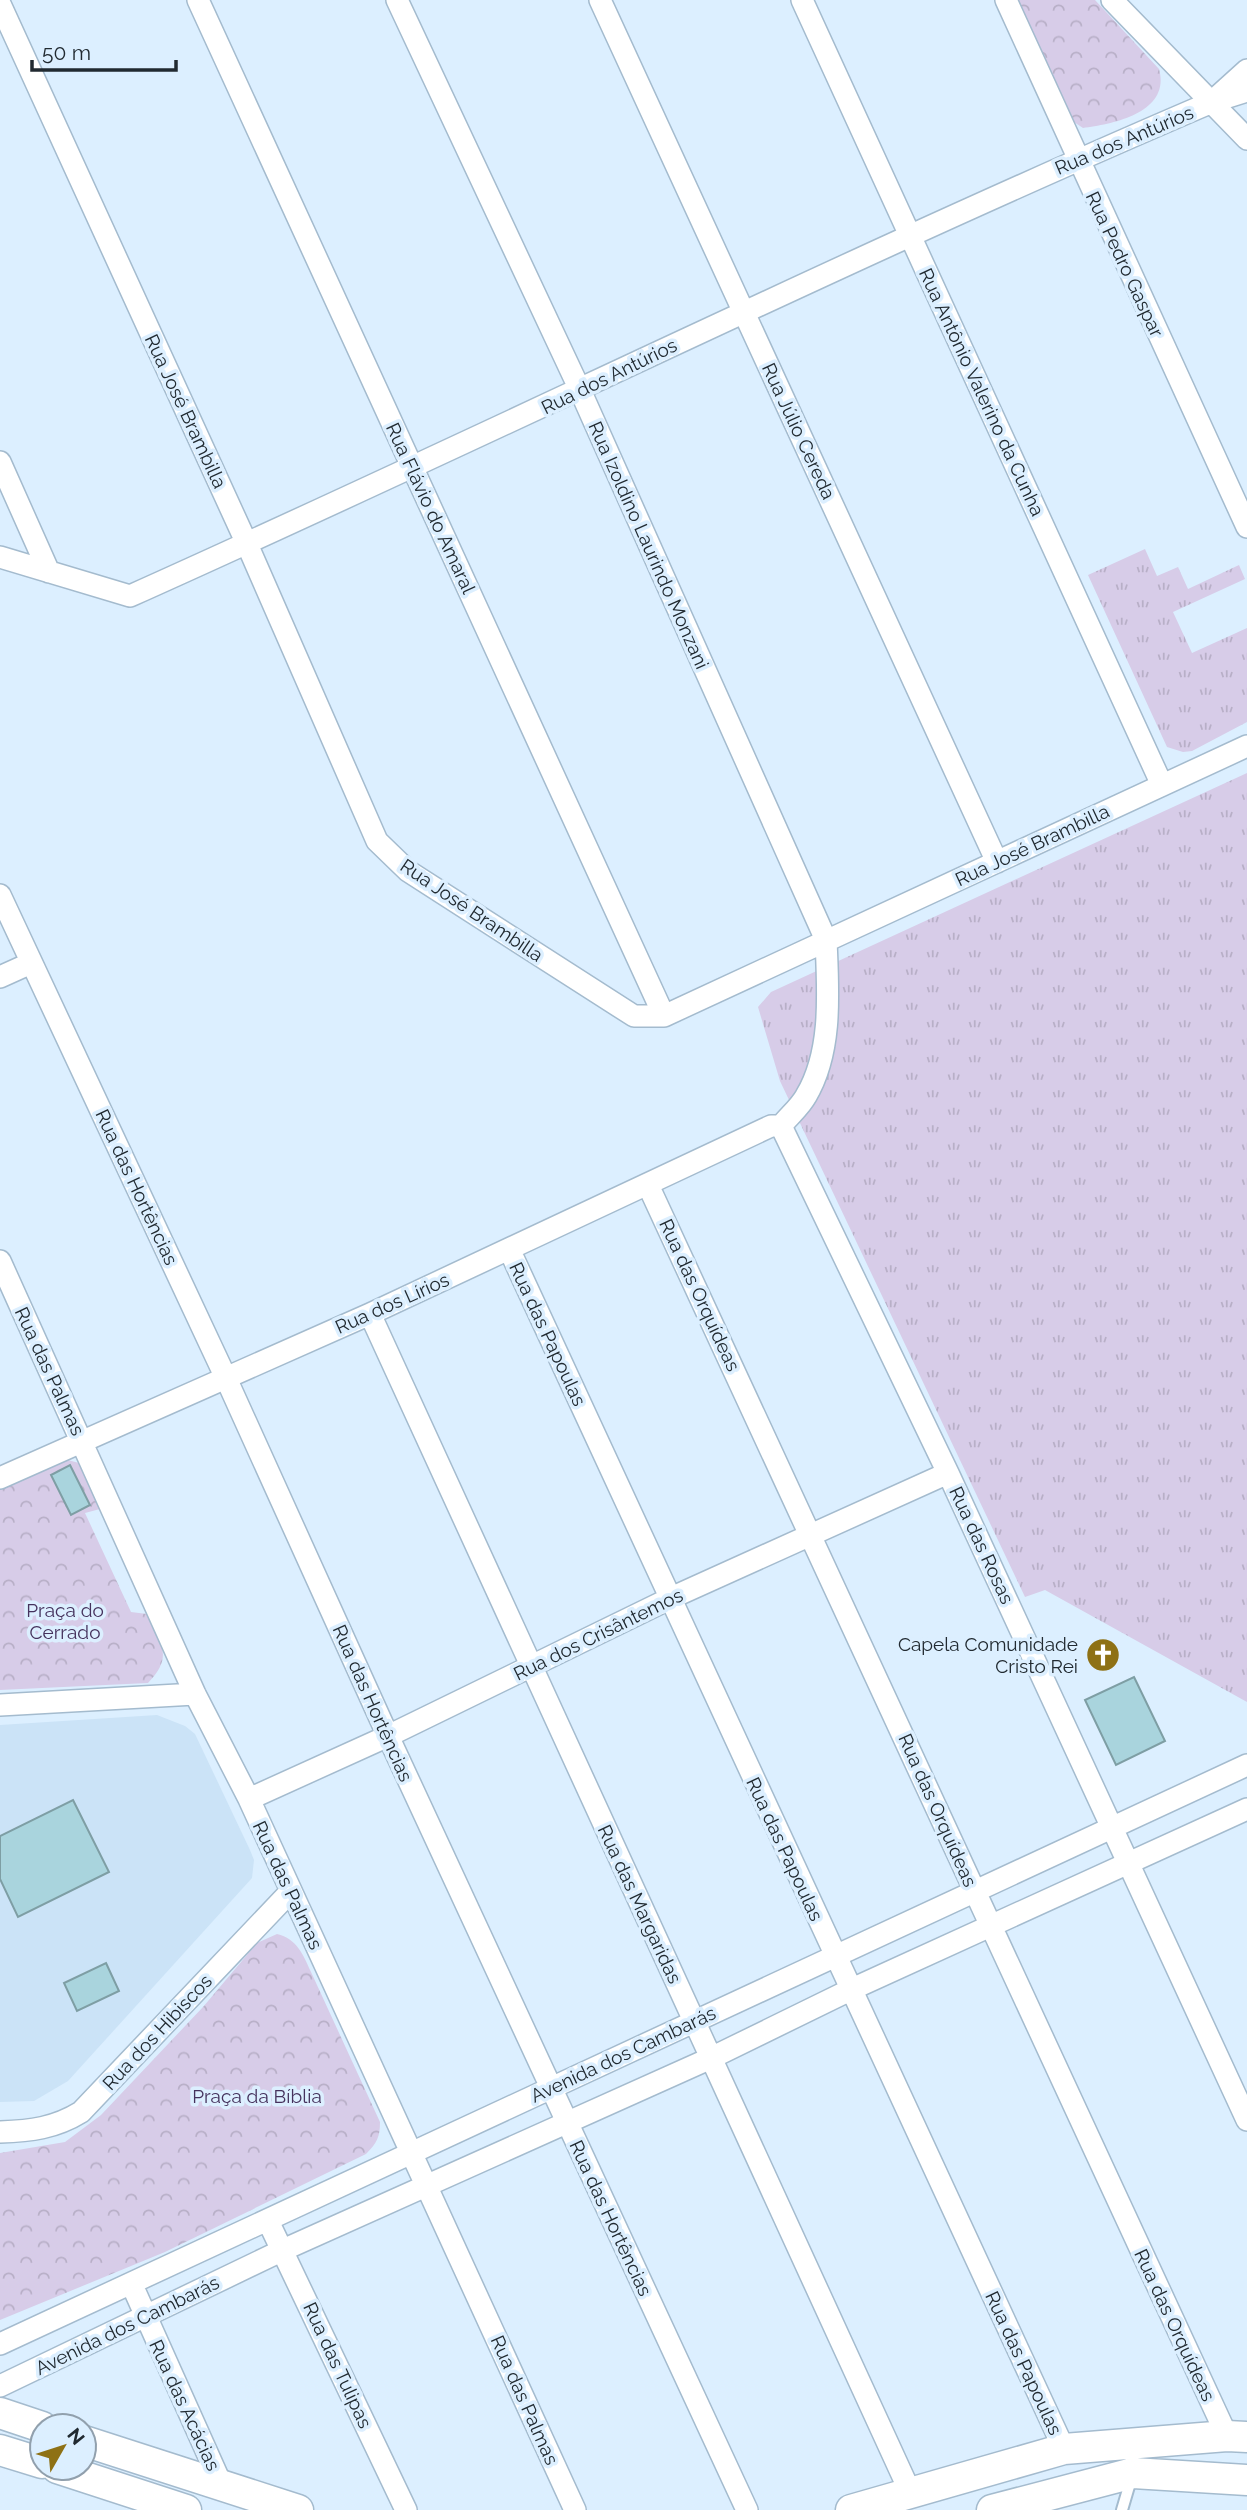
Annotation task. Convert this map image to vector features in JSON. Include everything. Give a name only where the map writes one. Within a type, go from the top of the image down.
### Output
[{"type":"main road","points":[[0,2413],[28,2422]]},
{"type":"main road","points":[[851,2510],[1064,2449],[1237,2436]]},
{"type":"main road","points":[[98,2446],[298,2510]]},
{"type":"main road","points":[[0,2449],[28,2458]]},
{"type":"main road","points":[[992,2510],[1133,2473],[1247,2480]]},
{"type":"main road","points":[[98,2481],[186,2510]]},
{"type":"street","name":"Rua Flávio do Amaral","points":[[198,0],[664,1016]]},
{"type":"street","name":"Rua Izoldino Laurindo Monzani","points":[[397,0],[580,390],[825,940]]},
{"type":"street","name":"Rua Júlio Cereda","points":[[600,0],[997,862]]},
{"type":"street","name":"Rua Antônio Valerino da Cunha","points":[[802,0],[1162,785]]},
{"type":"street","name":"Rua Pedro Gaspar","points":[[1006,0],[1247,527]]},
{"type":"street","points":[[1111,0],[1247,138]]},
{"type":"street","name":"Rua José Brambilla","points":[[0,4],[247,544],[377,841],[408,871],[634,1016],[664,1016],[1247,746]]},
{"type":"street","points":[[1212,102],[1247,70]]},
{"type":"street","points":[[1212,102],[1247,91]]},
{"type":"street","name":"Rua dos Antúrios","points":[[0,557],[130,596],[580,390],[909,234],[1212,102]]},
{"type":"street","points":[[0,461],[49,572]]},
{"type":"street","name":"Rua das Hortências","points":[[0,895],[225,1376],[565,2121],[747,2510]]},
{"type":"street","points":[[781,1126],[806,1096],[823,1049],[828,995],[825,940]]},
{"type":"street","points":[[0,977],[31,963]]},
{"type":"street","name":"Rua dos Lírios","points":[[0,1478],[82,1439],[370,1314],[771,1126],[781,1126]]},
{"type":"street","name":"Rua das Rosas","points":[[781,1126],[948,1472],[1247,2120]]},
{"type":"street","name":"Rua das Orquídeas","points":[[648,1185],[813,1536],[990,1927],[1237,2436]]},
{"type":"street","name":"Rua das Papoulas","points":[[509,1249],[1064,2449]]},
{"type":"street","name":"Rua das Palmas","points":[[0,1261],[195,1694],[249,1800],[575,2510]]},
{"type":"street","name":"Rua das Margaridas","points":[[370,1314],[911,2494]]},
{"type":"street","name":"Rua dos Crisântemos","points":[[249,1800],[388,1736],[671,1598],[813,1536],[948,1472]]},
{"type":"street","points":[[0,1705],[195,1694]]},
{"type":"street","name":"Avenida dos Cambarás","points":[[0,2344],[1247,1765]]},
{"type":"street","name":"Avenida dos Cambarás","points":[[0,2386],[283,2250],[428,2186],[565,2121],[711,2058],[850,1990],[1247,1809]]},
{"type":"street","name":"Rua dos Hibiscos","points":[[0,2132],[32,2131],[61,2125],[81,2112],[291,1891]]},
{"type":"street","name":"Rua das Tulipas","points":[[268,2221],[406,2510]]},
{"type":"street","name":"Rua das Acácias","points":[[132,2285],[222,2486]]},
{"type":"lane","points":[[1122,2510],[1133,2473]]},
{"type":"shaded area","points":[[157,1715],[185,1726],[195,1734],[254,1860],[252,1878],[68,2081],[34,2101],[0,2102],[0,1725]]},
{"type":"green space","points":[[1016,0],[1095,0],[1159,69],[1160,84],[1157,96],[1149,106],[1138,113],[1110,123],[1083,128],[1071,120]]},
{"type":"green space","points":[[1145,549],[1157,576],[1178,567],[1188,589],[1239,565],[1245,579],[1173,612],[1192,653],[1247,628],[1247,722],[1192,751],[1183,752],[1167,747],[1088,575]]},
{"type":"green space","points":[[1247,773],[1247,1702],[1045,1590],[1025,1597],[780,1081],[758,1007],[771,992]]},
{"type":"green space","name":"Praça do Cerrado","points":[[64,1459],[79,1463],[100,1509],[85,1513],[131,1612],[147,1614],[160,1642],[163,1657],[161,1665],[148,1683],[0,1690],[0,1489]]},
{"type":"green space","name":"Praça da Bíblia","points":[[277,1934],[294,1943],[302,1953],[380,2122],[377,2140],[373,2146],[366,2154],[165,2252],[0,2320],[0,2153],[65,2142],[101,2115],[203,2007],[257,1943]]},
{"type":"building","points":[[70,1465],[90,1505],[71,1515],[51,1475]]},
{"type":"building","points":[[1134,1677],[1165,1741],[1116,1765],[1085,1700]]},
{"type":"building","points":[[73,1800],[109,1872],[18,1917],[0,1879],[0,1836]]},
{"type":"building","points":[[106,1963],[119,1991],[77,2011],[64,1983]]},
{"type":"place","name":"Capela Comunidade Cristo Rei","points":[[1103,1655]]}]
